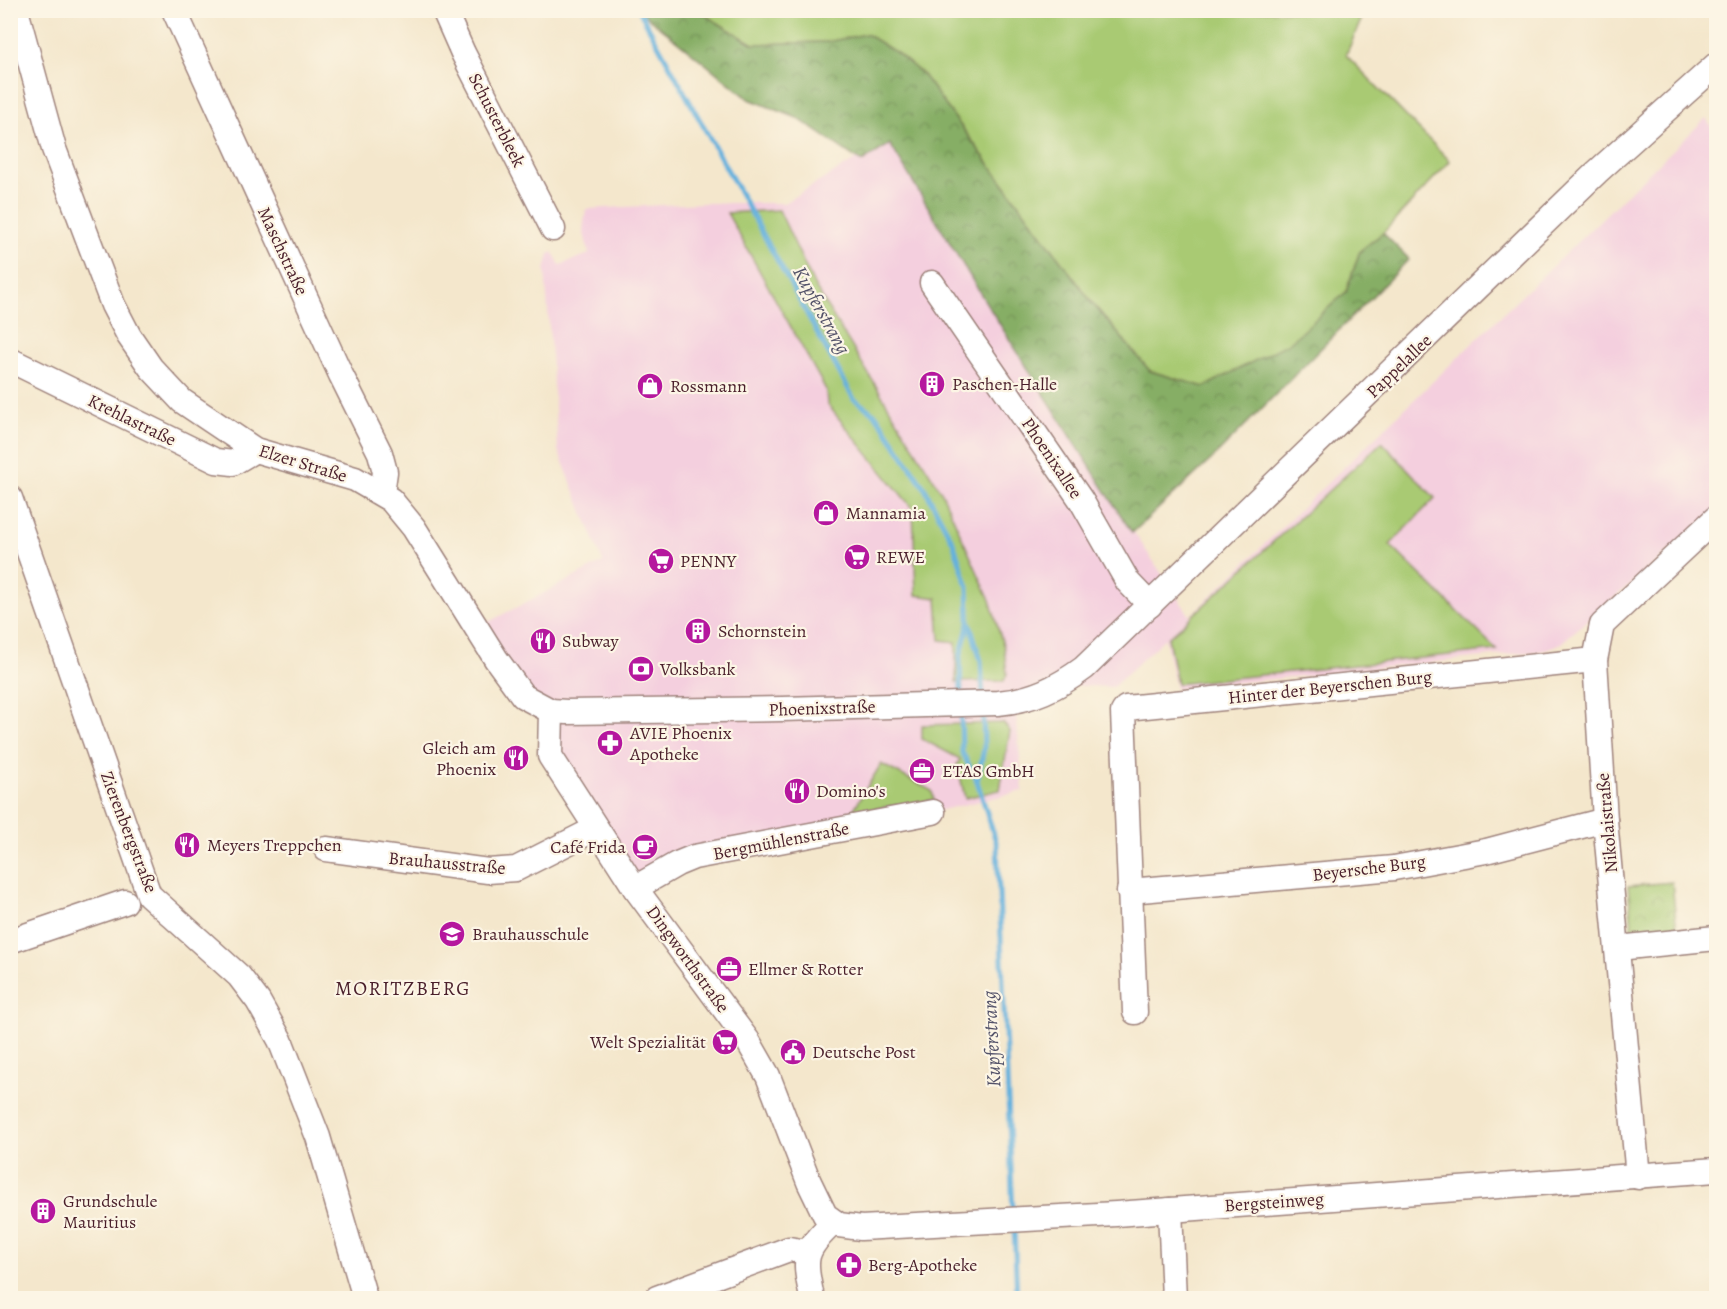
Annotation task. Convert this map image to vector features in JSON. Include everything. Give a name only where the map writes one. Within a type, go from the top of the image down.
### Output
[{"type":"street","name":"Elzer Straße","points":[[16,10],[54,149],[119,318],[140,353],[182,401],[255,450],[355,479],[382,493],[414,528],[496,659],[523,696],[551,711]]},
{"type":"street","name":"Maschstraße","points":[[174,10],[341,375],[380,453],[385,472],[382,493]]},
{"type":"street","name":"Schusterbleek","points":[[444,10],[472,71],[553,229]]},
{"type":"street","name":"Pappelallee","points":[[1084,668],[1597,172],[1716,65]]},
{"type":"street","name":"Phoenixallee","points":[[933,283],[1081,500],[1128,582],[1150,605]]},
{"type":"street","name":"Krehlastraße","points":[[10,360],[216,460],[233,463],[255,450]]},
{"type":"street","name":"Zierenbergstraße","points":[[10,498],[149,895],[239,976],[258,1001],[280,1040],[318,1137],[365,1299]]},
{"type":"street","name":"Nikolaistraße","points":[[1638,1177],[1605,820],[1595,660],[1602,625],[1716,518]]},
{"type":"street","name":"Hinter der Beyerschen Burg","points":[[1129,891],[1124,767],[1126,708],[1595,660]]},
{"type":"street","name":"Phoenixstraße","points":[[551,711],[782,709],[998,703],[1032,698],[1062,685],[1084,668]]},
{"type":"street","points":[[551,711],[550,756],[595,829]]},
{"type":"street","name":"Bergmühlenstraße","points":[[635,888],[676,864],[694,857],[933,812]]},
{"type":"street","name":"Beyersche Burg","points":[[1129,891],[1394,868],[1486,851],[1605,820]]},
{"type":"street","name":"Brauhausstraße","points":[[326,849],[488,871],[516,869],[595,829]]},
{"type":"street","name":"Dingworthstraße","points":[[595,829],[635,888],[748,1041],[768,1076],[816,1198],[833,1223]]},
{"type":"street","points":[[1129,891],[1135,1012]]},
{"type":"street","points":[[10,941],[125,902]]},
{"type":"street","points":[[1618,948],[1716,938]]},
{"type":"street","name":"Bergsteinweg","points":[[833,1223],[861,1228],[1170,1210],[1716,1170]]},
{"type":"street","points":[[1170,1210],[1174,1299]]},
{"type":"street","points":[[812,1299],[807,1272],[807,1252],[813,1242],[833,1223]]},
{"type":"street","points":[[657,1299],[789,1249],[807,1252]]},
{"type":"shaded area","points":[[1706,118],[1716,135],[1716,511],[1561,643],[1541,651],[1176,689],[1165,638],[1113,687],[1062,685],[1015,701],[1023,791],[933,812],[694,857],[635,888],[550,756],[550,723],[477,628],[603,562],[558,450],[545,270],[549,254],[553,252],[560,265],[589,254],[583,229],[586,209],[703,203],[784,203],[857,159],[862,162],[890,144],[1065,429],[1190,616]]},
{"type":"green space","points":[[640,11],[698,11],[753,44],[827,42],[866,34],[897,53],[923,75],[1093,304],[1150,371],[1204,387],[1289,343],[1346,292],[1360,251],[1383,233],[1409,259],[1212,459],[1132,533],[980,293],[890,144],[862,162],[797,118],[749,99]]},
{"type":"green space","points":[[698,11],[1365,11],[1346,55],[1450,161],[1383,233],[1360,251],[1346,292],[1289,344],[1204,387],[1150,371],[1093,304],[923,75],[897,53],[866,34],[827,42],[753,44]]},
{"type":"green space","points":[[779,210],[815,287],[942,493],[990,600],[1004,648],[1007,674],[1004,681],[956,682],[956,642],[940,640],[937,598],[916,595],[913,509],[827,404],[826,390],[727,213]]},
{"type":"green space","points":[[1382,442],[1435,498],[1390,545],[1497,650],[1177,684],[1168,638]]},
{"type":"green space","points":[[1003,723],[1010,731],[1000,790],[965,798],[959,772],[955,769],[960,759],[922,739],[922,725]]},
{"type":"green space","points":[[881,764],[932,791],[934,800],[852,812]]},
{"type":"green space","points":[[1672,882],[1677,931],[1633,936],[1628,886]]},
{"type":"waterway","name":"Kupferstrang","points":[[639,10],[854,399],[876,415],[924,487],[953,542],[968,587],[969,621],[981,661],[983,698]]},
{"type":"waterway","name":"Kupferstrang","points":[[961,699],[960,657],[969,623]]},
{"type":"waterway","name":"Kupferstrang","points":[[983,711],[984,749],[977,781],[997,845],[1013,1213]]},
{"type":"waterway","name":"Kupferstrang","points":[[961,712],[962,752],[977,781]]},
{"type":"waterway","name":"Kupferstrang","points":[[1014,1226],[1017,1298]]},
{"type":"place","name":"Paschen-Halle","points":[[932,384]]},
{"type":"place","name":"Rossmann","points":[[650,386]]},
{"type":"place","name":"Mannamia","points":[[826,513]]},
{"type":"place","name":"REWE","points":[[857,557]]},
{"type":"place","name":"PENNY","points":[[661,561]]},
{"type":"place","name":"Schornstein","points":[[698,631]]},
{"type":"place","name":"Subway","points":[[543,641]]},
{"type":"place","name":"Volksbank","points":[[641,669]]},
{"type":"place","name":"AVIE Phoenix Apotheke","points":[[610,743]]},
{"type":"place","name":"Gleich am Phoenix","points":[[516,758]]},
{"type":"place","name":"ETAS GmbH","points":[[922,771]]},
{"type":"place","name":"Domino's","points":[[797,791]]},
{"type":"place","name":"Meyers Treppchen","points":[[187,845]]},
{"type":"place","name":"Café Frida","points":[[645,847]]},
{"type":"place","name":"Brauhausschule","points":[[452,934]]},
{"type":"place","name":"Ellmer & Rotter","points":[[729,969]]},
{"type":"place","name":"Welt Spezialität","points":[[725,1042]]},
{"type":"place","name":"Deutsche Post","points":[[793,1052]]},
{"type":"place","name":"Grundschule Mauritius","points":[[43,1211]]},
{"type":"place","name":"Berg-Apotheke","points":[[849,1265]]},
{"type":"district","name":"MORITZBERG","points":[[403,988]]}]
